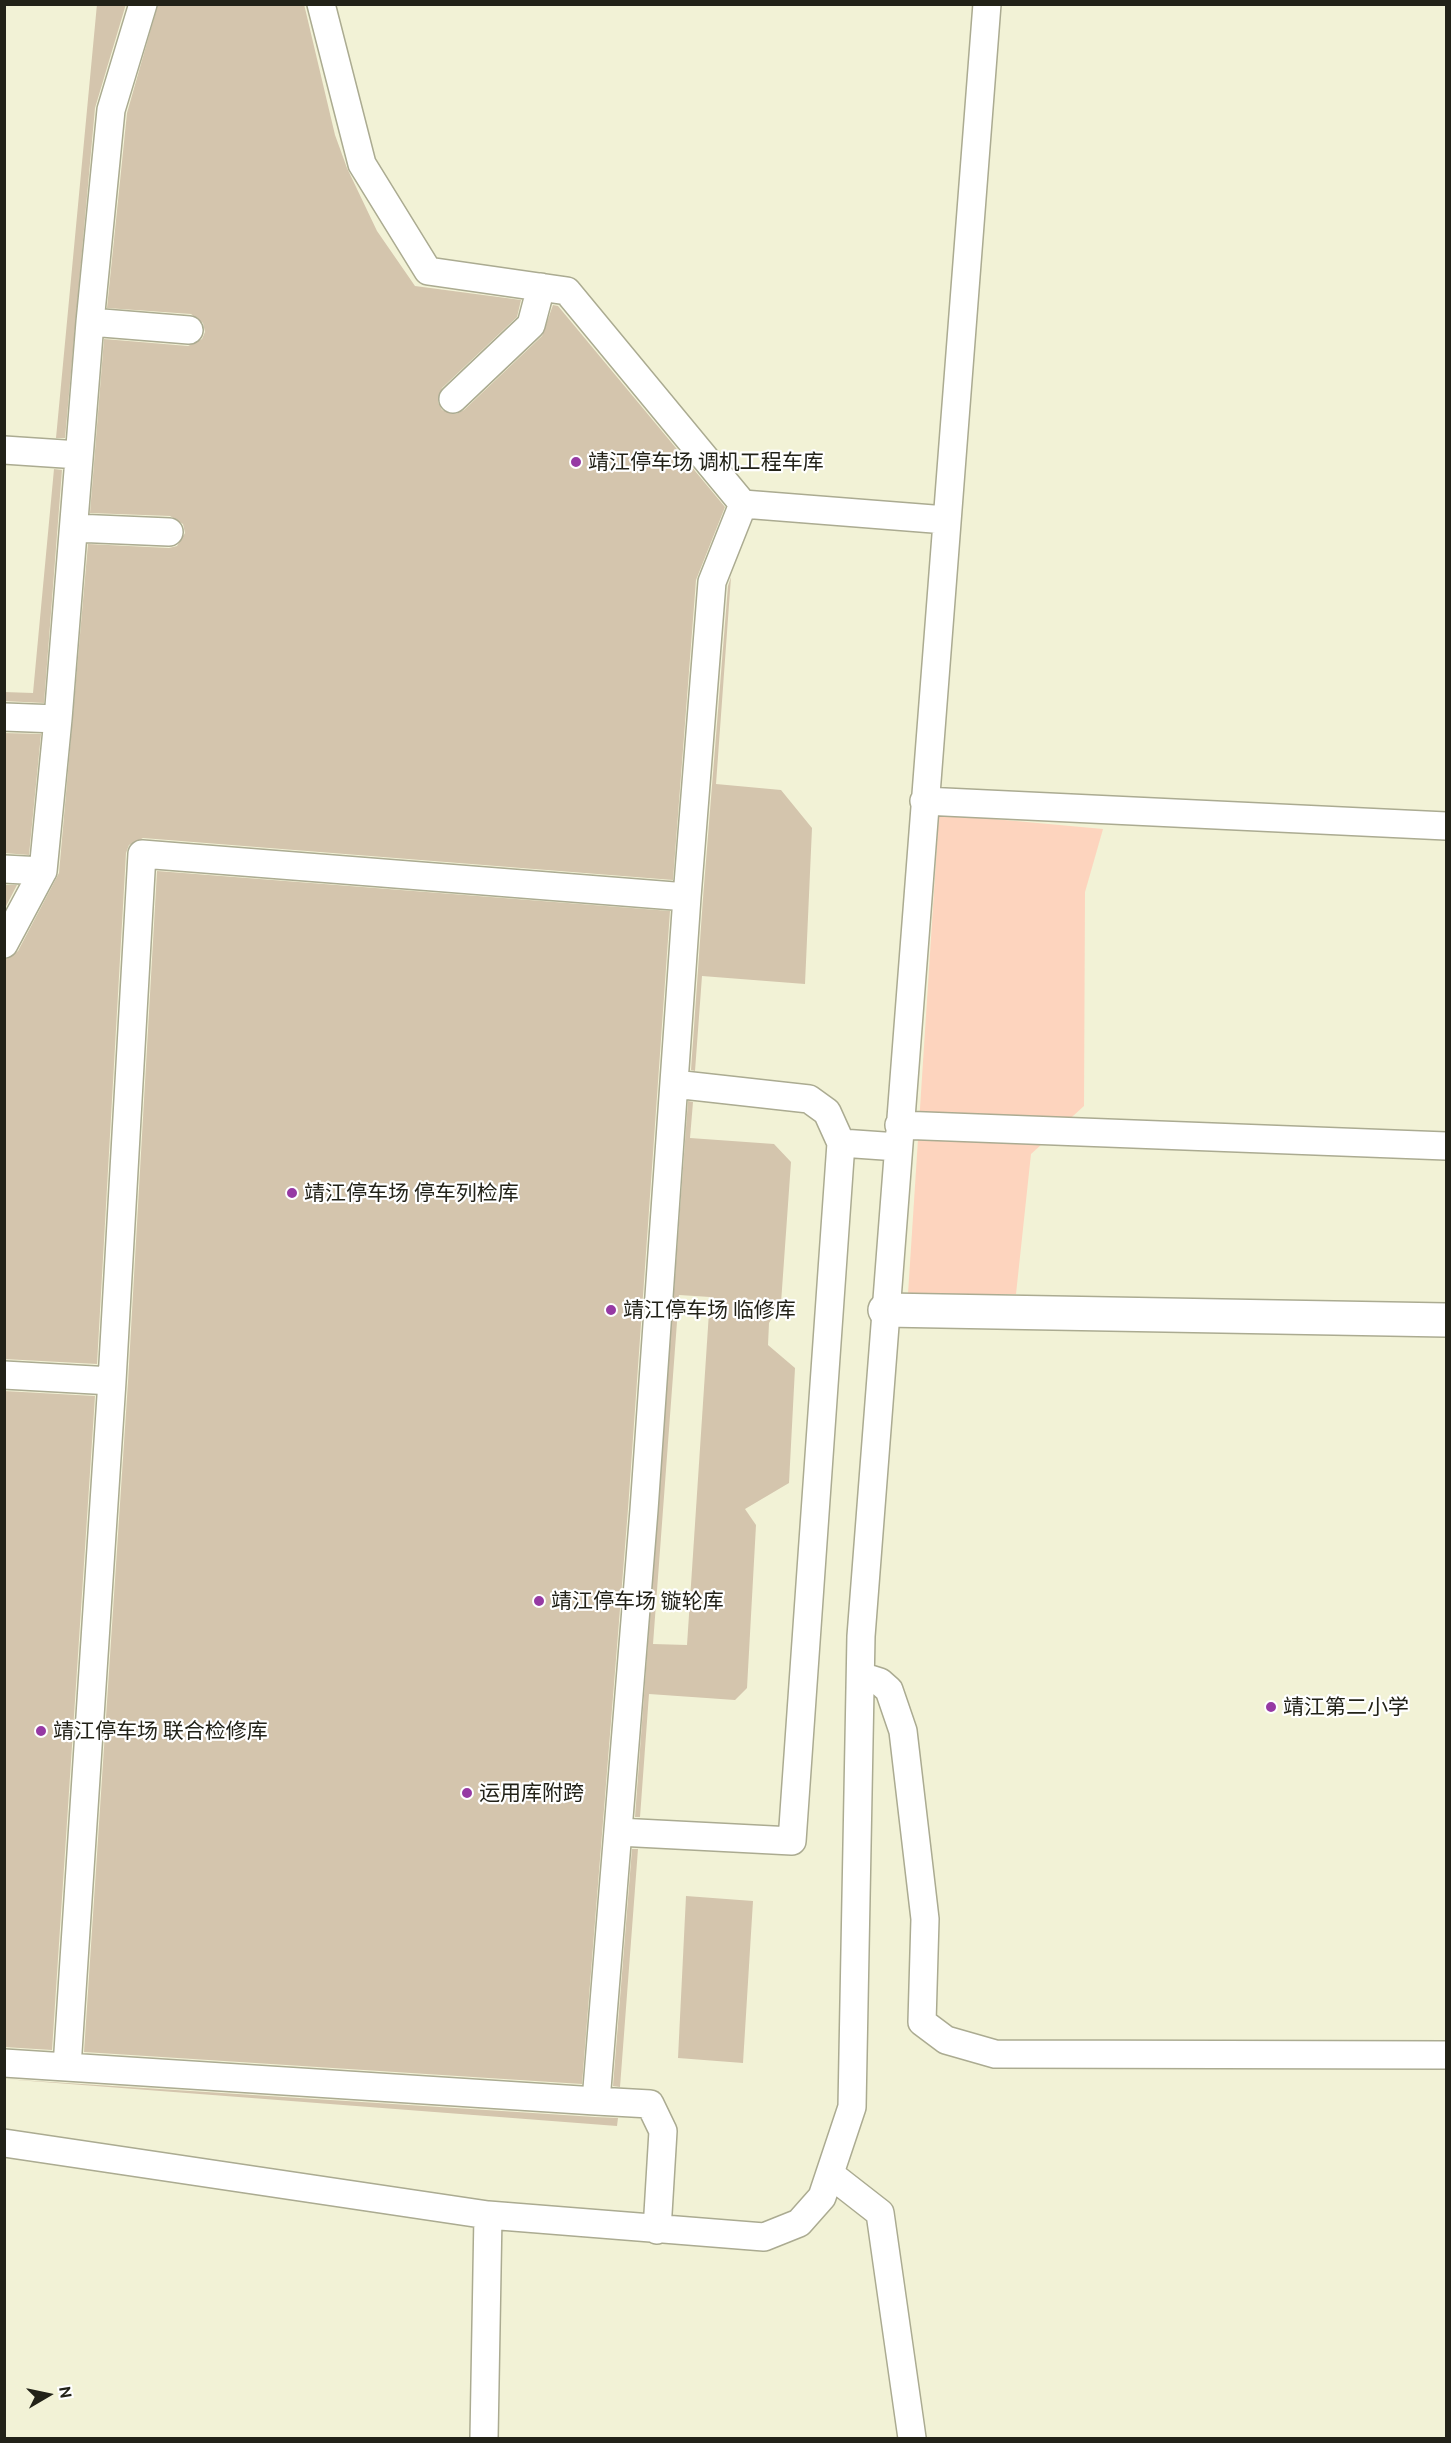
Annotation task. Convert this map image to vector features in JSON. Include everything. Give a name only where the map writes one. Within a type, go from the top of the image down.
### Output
[{"type":"main road","points":[[885,1310],[1446,1320]]},
{"type":"street","points":[[4,944],[43,871],[58,719],[90,322],[111,110],[143,4]]},
{"type":"street","points":[[321,4],[362,164],[428,271],[567,291],[742,504],[946,520]]},
{"type":"street","points":[[4,2143],[488,2215],[657,2230],[764,2237],[799,2223],[822,2197],[852,2107],[861,1636],[987,4]]},
{"type":"street","points":[[453,399],[531,325],[541,287]]},
{"type":"street","points":[[90,322],[189,330]]},
{"type":"street","points":[[4,450],[79,454]]},
{"type":"street","points":[[596,2101],[712,582],[742,504]]},
{"type":"street","points":[[74,528],[169,532]]},
{"type":"street","points":[[4,717],[58,719]]},
{"type":"street","points":[[924,801],[1446,826]]},
{"type":"street","points":[[67,2067],[112,1382],[142,854],[687,897]]},
{"type":"street","points":[[4,869],[43,871]]},
{"type":"street","points":[[618,1832],[792,1841],[841,1143],[827,1112],[808,1099],[674,1084]]},
{"type":"street","points":[[841,1143],[898,1136],[1446,1146]]},
{"type":"street","points":[[4,1375],[112,1382]]},
{"type":"street","points":[[861,1676],[880,1682],[889,1690],[903,1731],[925,1919],[922,2022],[946,2040],[995,2054],[1446,2055]]},
{"type":"street","points":[[4,2063],[650,2104],[663,2131],[657,2230]]},
{"type":"street","points":[[830,2174],[880,2213],[912,2439]]},
{"type":"street","points":[[484,2439],[488,2215]]},
{"type":"shaded area","points":[[939,814],[1103,829],[1085,892],[1084,1106],[1031,1154],[1016,1294],[908,1294]]},
{"type":"building","points":[[97,4],[126,4],[95,108],[65,438],[56,438]]},
{"type":"building","points":[[158,4],[304,4],[335,135],[347,168],[377,231],[415,286],[521,300],[517,317],[442,388],[438,402],[442,410],[456,414],[464,410],[542,336],[553,305],[558,306],[725,507],[696,580],[673,880],[143,838],[129,845],[126,853],[97,1364],[4,1359],[4,960],[18,951],[59,873],[88,544],[169,548],[177,546],[185,533],[183,524],[170,516],[90,513],[104,339],[188,346],[202,339],[205,332],[203,323],[191,314],[107,308],[127,113]]},
{"type":"building","points":[[54,469],[62,470],[44,703],[4,701],[4,692],[33,693]]},
{"type":"building","points":[[731,577],[716,784],[781,790],[812,828],[805,984],[702,976],[695,1071],[691,1070],[703,898],[728,586]]},
{"type":"building","points":[[4,733],[41,734],[29,855],[4,853]]},
{"type":"building","points":[[157,871],[670,911],[628,1509],[582,2084],[84,2052],[128,1382]]},
{"type":"building","points":[[4,885],[17,885],[4,910]]},
{"type":"building","points":[[688,1101],[693,1102],[690,1138],[774,1144],[791,1162],[781,1303],[769,1323],[768,1345],[795,1368],[789,1483],[745,1509],[756,1525],[747,1688],[735,1700],[649,1694],[640,1817],[635,1817]],"holes":[[[679,1295],[710,1297],[687,1645],[653,1644]]]},
{"type":"building","name":"靖江停车场 联合检修库","points":[[4,1391],[95,1396],[52,2050],[4,2047]]},
{"type":"building","points":[[632,1849],[638,1849],[620,2087],[613,2086]]},
{"type":"building","points":[[686,1896],[753,1901],[743,2063],[678,2058]]},
{"type":"building","points":[[4,2079],[595,2117],[618,2118],[617,2126]]},
{"type":"place","name":"靖江停车场 调机工程车库","points":[[576,462]]},
{"type":"place","name":"靖江停车场 停车列检库","points":[[292,1193]]},
{"type":"place","name":"靖江停车场 临修库","points":[[611,1310]]},
{"type":"place","name":"靖江停车场 镟轮库","points":[[539,1601]]},
{"type":"place","name":"靖江第二小学","points":[[1271,1707]]},
{"type":"place","name":"靖江停车场 联合检修库","points":[[41,1731]]},
{"type":"place","name":"运用库附跨","points":[[467,1793]]}]
